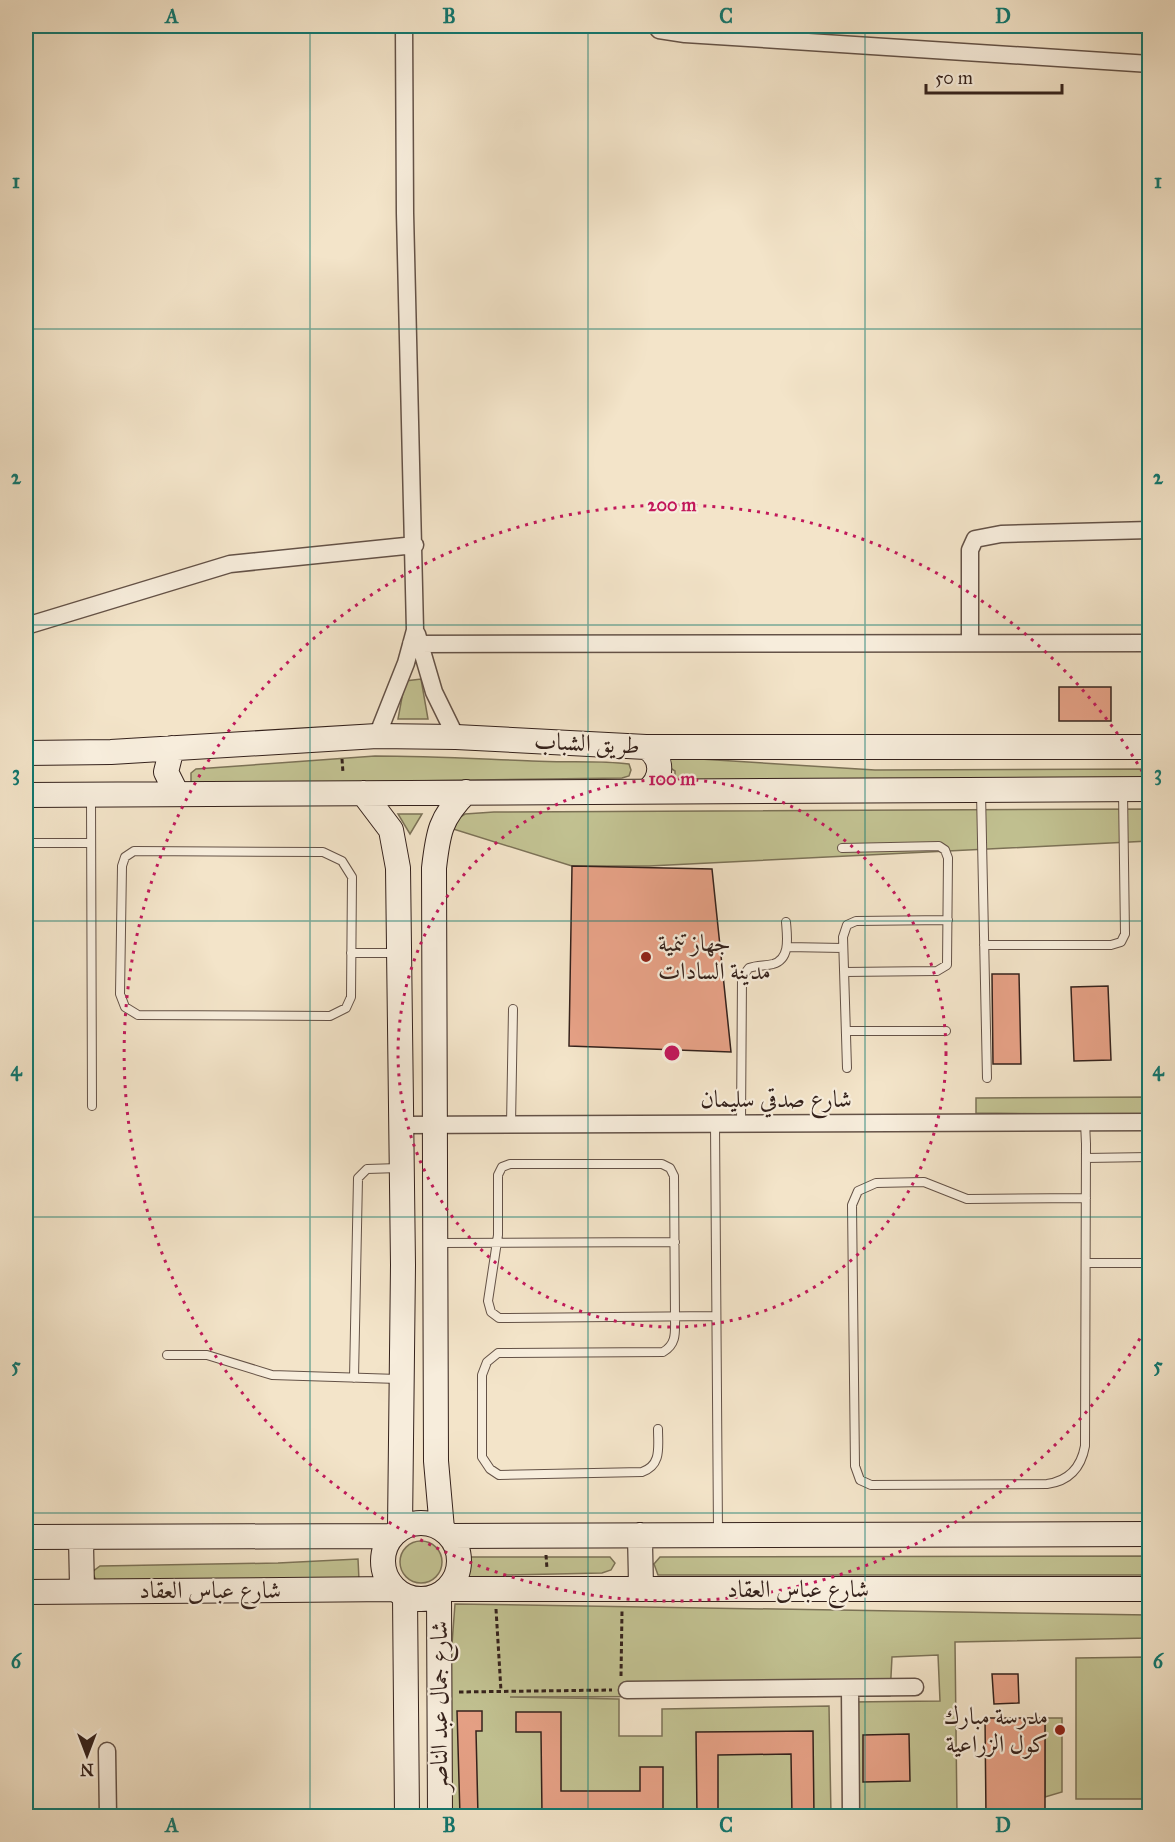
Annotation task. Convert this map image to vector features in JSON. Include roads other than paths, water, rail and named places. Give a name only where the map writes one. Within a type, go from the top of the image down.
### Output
[{"type":"main road","name":"طريق الشباب","points":[[26,753],[111,752],[377,736],[456,737],[646,747],[1149,747]]},
{"type":"main road","points":[[646,747],[656,755],[660,768],[657,781],[647,791]]},
{"type":"main road","points":[[172,748],[166,772],[177,794]]},
{"type":"main road","name":"طريق الشباب","points":[[26,795],[1149,789]]},
{"type":"main road","points":[[353,793],[391,830],[398,868],[404,1265],[402,1379],[396,1533],[385,1549],[383,1563],[386,1577],[400,1592],[422,1599],[443,1592],[459,1569],[459,1557],[446,1533],[436,1461],[434,868],[438,829],[454,804],[466,792]]},
{"type":"main road","points":[[398,868],[407,863],[419,862],[434,868]]},
{"type":"main road","points":[[404,1265],[436,1254]]},
{"type":"main road","points":[[26,1537],[396,1533],[414,1524],[428,1524],[446,1533],[546,1536],[1149,1534]]},
{"type":"main road","points":[[631,1589],[640,1536]]},
{"type":"main road","points":[[81,1537],[82,1591]]},
{"type":"main road","name":"شارع عباس العقاد","points":[[443,1592],[495,1589],[1149,1589]]},
{"type":"main road","name":"شارع عباس العقاد","points":[[26,1592],[400,1592]]},
{"type":"main road","name":"شارع جمال عبد الناصر","points":[[400,1592],[407,1816]]},
{"type":"main road","name":"شارع جمال عبد الناصر","points":[[440,1816],[443,1592]]},
{"type":"street","points":[[404,26],[408,380],[416,639],[434,692],[456,737]]},
{"type":"street","points":[[656,26],[659,30],[685,34],[1149,64]]},
{"type":"street","points":[[970,642],[970,550],[975,539],[1001,534],[1149,530]]},
{"type":"street","points":[[26,626],[230,564],[414,545]]},
{"type":"street","points":[[416,639],[1149,643]]},
{"type":"street","points":[[377,736],[416,639]]},
{"type":"street","name":"شارع صدقي سليمان","points":[[402,1125],[1149,1122]]},
{"type":"street","points":[[624,1690],[915,1687]]},
{"type":"street","points":[[850,1688],[851,1816]]},
{"type":"street","points":[[107,1751],[108,1816]]},
{"type":"lane","points":[[981,789],[987,1078]]},
{"type":"lane","points":[[984,945],[1111,945],[1121,942],[1125,934],[1123,789]]},
{"type":"lane","points":[[91,794],[92,1106]]},
{"type":"lane","points":[[26,843],[91,843]]},
{"type":"lane","points":[[842,848],[942,847],[948,858],[947,965],[941,971],[844,972]]},
{"type":"lane","points":[[134,851],[330,854],[342,861],[352,877],[351,953],[351,997],[346,1008],[336,1015],[133,1014],[125,1007],[120,994],[123,861],[134,851]]},
{"type":"lane","points":[[847,1068],[843,948],[847,926],[856,921],[948,920]]},
{"type":"lane","points":[[741,1124],[742,977],[754,966],[778,962],[787,947],[786,922]]},
{"type":"lane","points":[[787,947],[843,948]]},
{"type":"lane","points":[[351,953],[400,953]]},
{"type":"lane","points":[[511,1125],[513,1009]]},
{"type":"lane","points":[[846,1031],[946,1031]]},
{"type":"lane","points":[[1085,1122],[1086,1158],[1086,1198],[1086,1263],[1085,1446],[1081,1462],[1070,1475],[1047,1485],[871,1485],[860,1480],[855,1466],[852,1204],[858,1191],[876,1183],[924,1182],[968,1199],[1086,1198]]},
{"type":"lane","points":[[715,1124],[718,1536]]},
{"type":"lane","points":[[1086,1158],[1149,1157]]},
{"type":"lane","points":[[658,1429],[657,1460],[642,1472],[498,1475],[490,1469],[482,1457],[482,1376],[487,1362],[498,1353],[663,1352],[668,1349],[675,1338],[675,1317],[675,1242],[674,1176],[666,1166],[510,1164],[502,1167],[498,1175],[497,1243],[488,1301],[491,1312],[499,1318],[675,1317],[716,1316]]},
{"type":"lane","points":[[354,1378],[358,1178],[367,1169],[403,1168]]},
{"type":"lane","points":[[436,1254],[497,1243],[675,1242]]},
{"type":"lane","points":[[1086,1263],[1149,1263]]},
{"type":"lane","points":[[167,1354],[207,1354],[272,1376],[402,1379]]},
{"type":"place","name":"جهاز تنمية مدينة السادات","points":[[646,957]]},
{"type":"place","name":"مدرسة مبارك كول الزراعية","points":[[1060,1730]]}]
